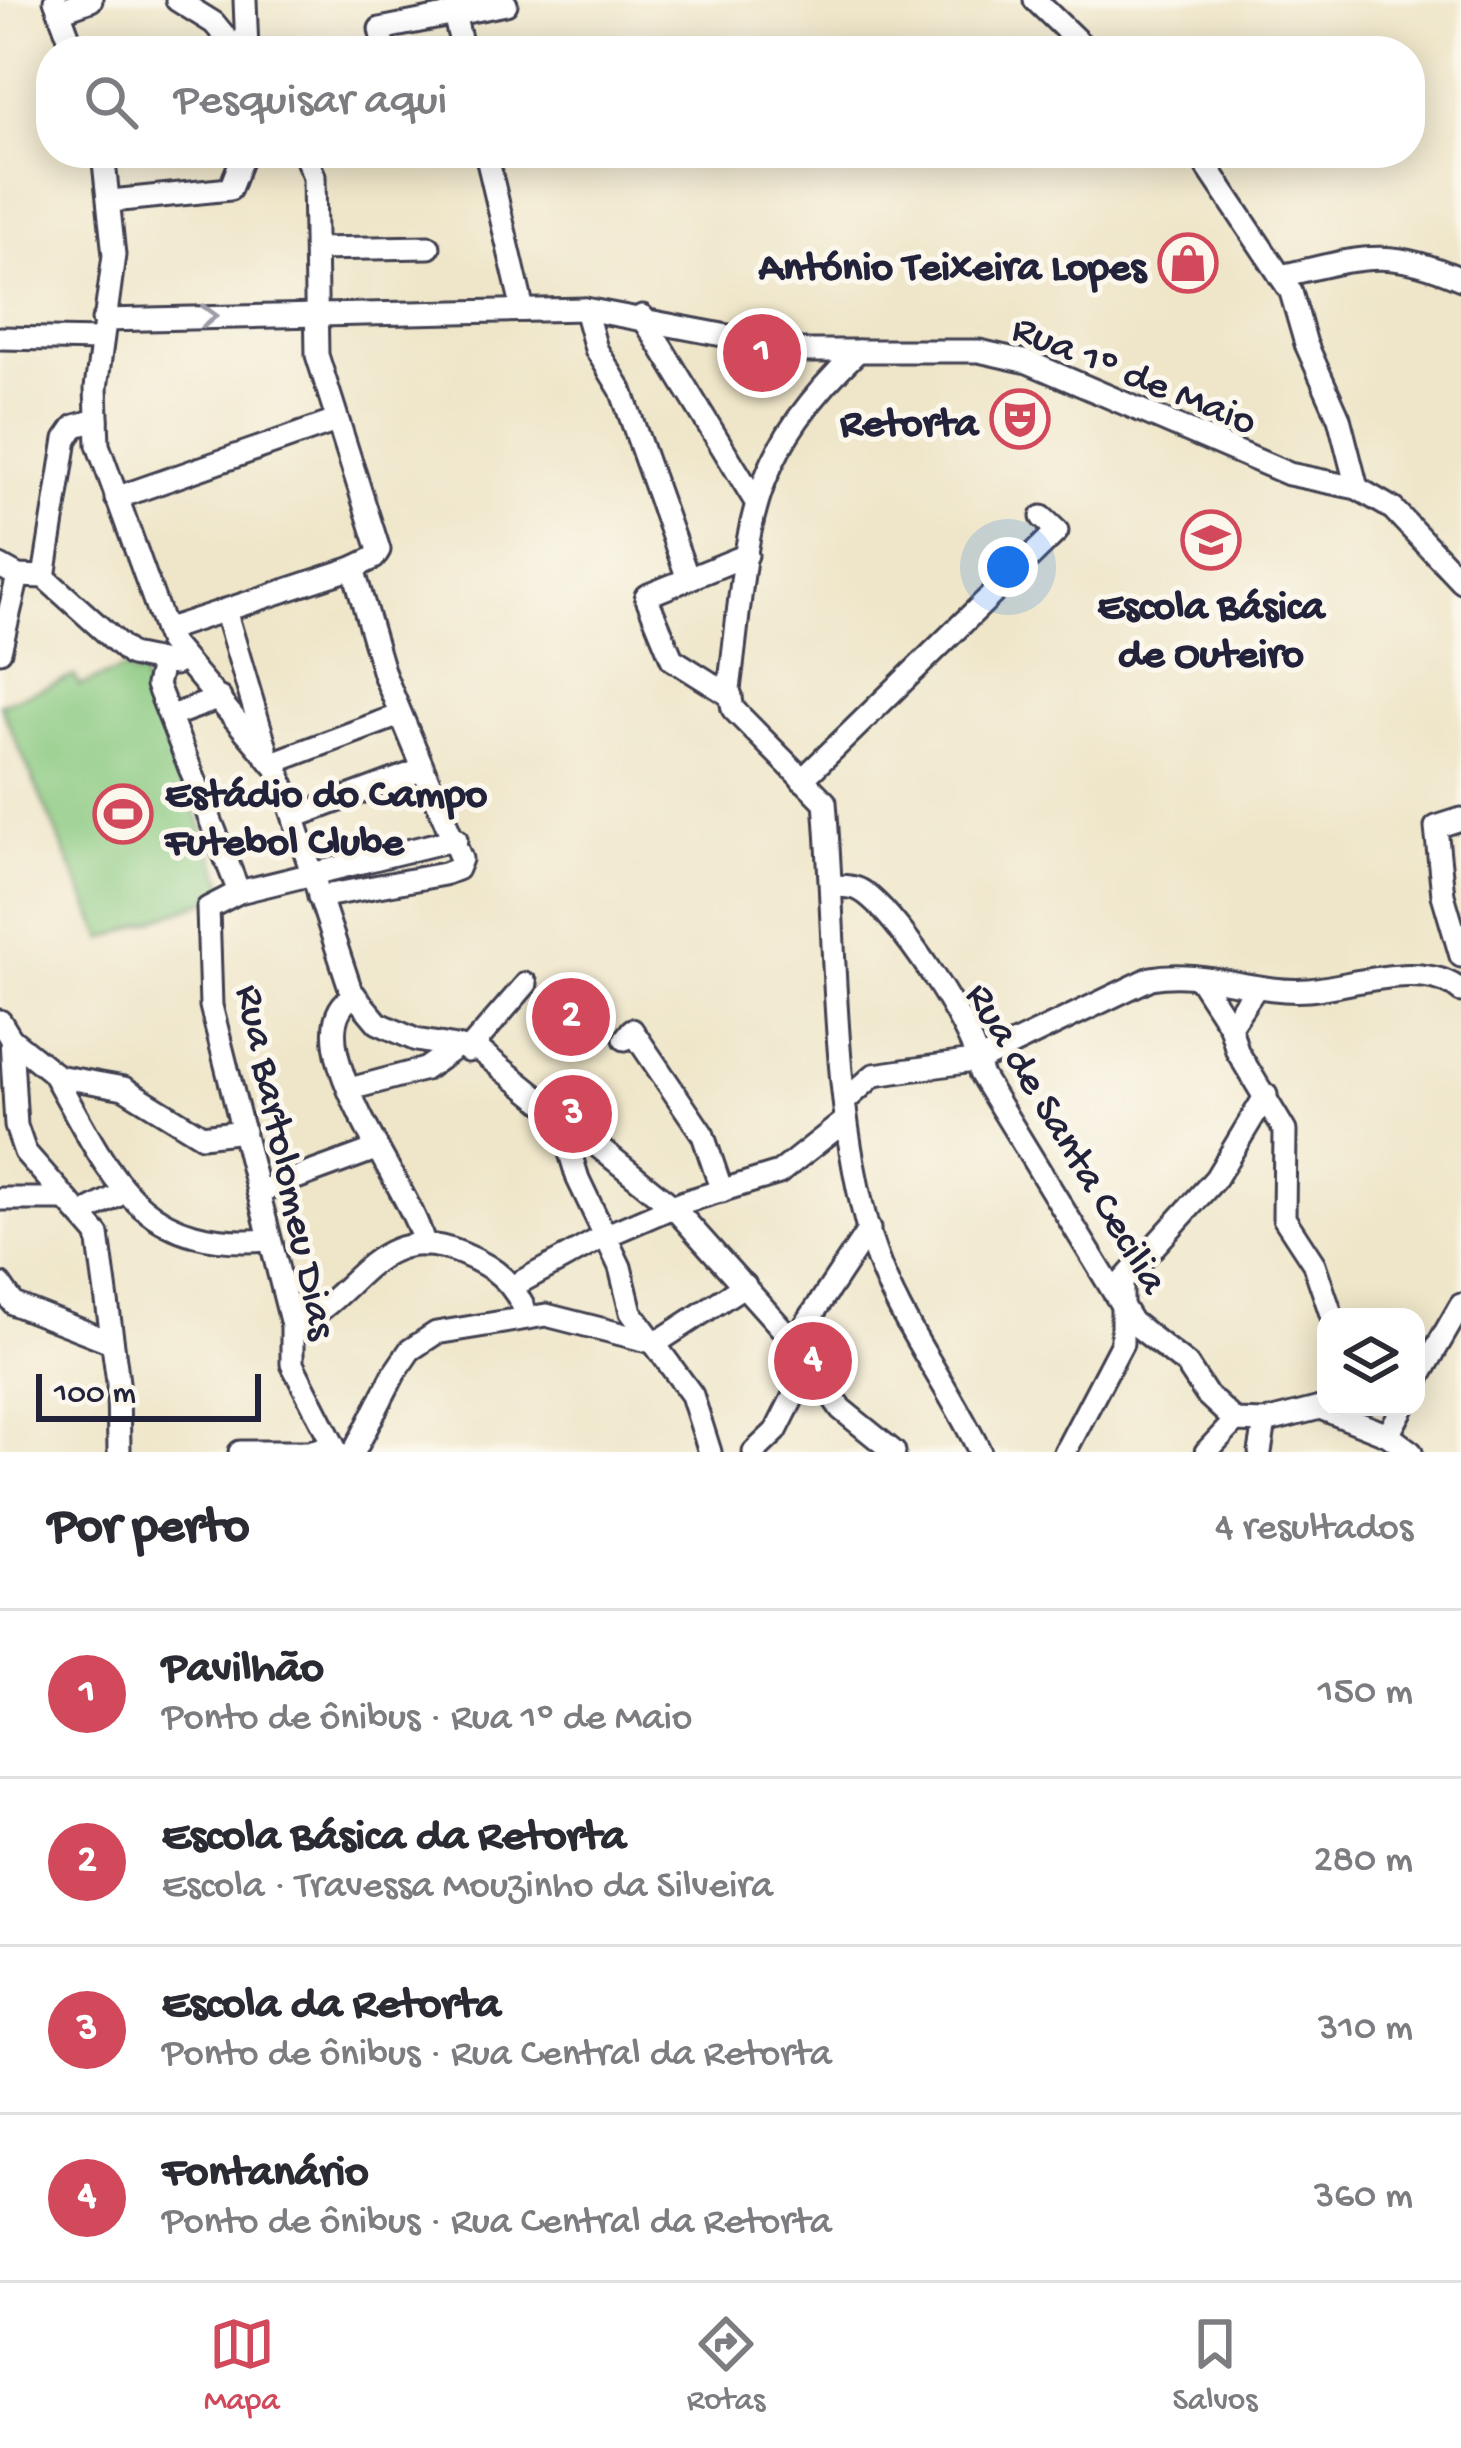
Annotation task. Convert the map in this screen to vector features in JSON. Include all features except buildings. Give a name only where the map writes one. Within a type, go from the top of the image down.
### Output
[{"type":"street","points":[[69,36],[58,5],[91,0]]},
{"type":"street","points":[[177,0],[214,23],[225,36]]},
{"type":"street","points":[[244,0],[246,36]]},
{"type":"street","points":[[1035,0],[1072,36]]},
{"type":"street","points":[[382,36],[380,28],[506,4]]},
{"type":"street","points":[[454,14],[459,36]]},
{"type":"street","points":[[106,168],[114,255],[103,330],[98,445],[165,630],[271,761]]},
{"type":"street","points":[[111,200],[230,189],[238,168]]},
{"type":"street","points":[[165,630],[353,568],[374,558],[379,550],[345,431],[336,421],[317,355],[311,168]]},
{"type":"street","points":[[490,168],[523,310]]},
{"type":"street","points":[[1208,168],[1280,276],[1339,418],[1357,488]]},
{"type":"street","points":[[316,249],[429,247]]},
{"type":"street","points":[[1280,276],[1372,256],[1413,257],[1461,279]]},
{"type":"street","points":[[585,309],[596,349],[621,390],[688,578]]},
{"type":"street","name":"Rua 1º de Maio","points":[[314,313],[585,309],[642,316],[807,351],[979,351],[1028,362],[1288,474],[1357,488],[1393,508],[1461,581]]},
{"type":"street","points":[[0,338],[314,313]]},
{"type":"street","points":[[642,316],[754,499]]},
{"type":"street","points":[[858,351],[820,387],[781,438],[754,499],[731,696],[733,709],[825,802],[845,1110],[869,1229],[929,1365],[980,1452]]},
{"type":"street","points":[[44,577],[66,439],[75,426],[97,420]]},
{"type":"street","points":[[116,498],[336,421]]},
{"type":"street","points":[[802,780],[1057,531],[1042,517]]},
{"type":"street","points":[[731,696],[672,659],[646,596],[747,555]]},
{"type":"street","points":[[319,897],[397,886],[457,869],[461,859],[400,715],[353,568]]},
{"type":"street","points":[[0,651],[9,571],[44,577],[131,656],[162,664],[187,662]]},
{"type":"street","points":[[225,610],[271,761],[313,872],[332,947],[355,995],[378,1023],[480,1052],[673,1207],[794,1342],[841,1409],[894,1452]]},
{"type":"street","points":[[162,664],[157,685],[238,892],[456,839]]},
{"type":"street","points":[[171,716],[220,698]]},
{"type":"street","points":[[271,761],[400,715]]},
{"type":"street","points":[[294,817],[422,770]]},
{"type":"street","points":[[1461,819],[1436,826],[1443,895],[1461,956]]},
{"type":"street","name":"Rua de Santa Cecilia","points":[[832,886],[862,891],[896,924],[1132,1322],[1187,1365],[1205,1394],[1234,1421]]},
{"type":"street","name":"Rua Bartolomeu Dias","points":[[238,892],[208,908],[211,1006],[292,1325],[292,1364],[341,1450]]},
{"type":"street","points":[[514,1285],[605,1236],[673,1207],[779,1173],[874,1076],[980,1060],[1151,977],[1305,990],[1396,977],[1457,983]]},
{"type":"street","points":[[1198,978],[1230,1026],[1237,1051],[1285,1131],[1284,1218],[1314,1264],[1329,1308]]},
{"type":"street","points":[[350,1089],[425,1069],[460,1050],[526,984]]},
{"type":"street","points":[[1230,1026],[1255,989]]},
{"type":"street","points":[[355,995],[338,1004],[331,1018],[350,1089],[424,1245]]},
{"type":"street","points":[[6,1030],[52,1073],[123,1192],[174,1231],[198,1240],[268,1240]]},
{"type":"street","points":[[6,1030],[16,1126],[26,1152],[62,1199],[98,1235],[119,1452]]},
{"type":"street","points":[[626,1039],[632,1030],[703,1135],[722,1191]]},
{"type":"street","points":[[52,1073],[145,1097],[202,1136],[244,1131]]},
{"type":"street","points":[[1065,1452],[1122,1343],[1122,1282],[1216,1178],[1266,1095]]},
{"type":"street","points":[[560,1120],[578,1179],[620,1267],[631,1312],[692,1395],[710,1452]]},
{"type":"street","points":[[258,1192],[376,1149]]},
{"type":"street","points":[[82,1214],[123,1192]]},
{"type":"street","points":[[0,1199],[62,1199]]},
{"type":"street","points":[[794,1342],[869,1229]]},
{"type":"street","points":[[292,1325],[308,1319],[366,1265],[390,1250],[424,1245],[442,1245],[483,1262],[514,1285],[528,1317]]},
{"type":"street","points":[[0,1284],[14,1304],[111,1342]]},
{"type":"street","points":[[240,1452],[341,1450],[410,1350],[436,1333],[546,1315],[656,1342],[745,1285]]},
{"type":"street","points":[[1425,1367],[1461,1305]]},
{"type":"street","points":[[754,1452],[776,1431],[808,1366]]},
{"type":"street","points":[[1206,1452],[1234,1421],[1264,1422],[1317,1400]]},
{"type":"street","points":[[1354,1416],[1411,1452]]},
{"type":"street","points":[[1388,1436],[1398,1416]]},
{"type":"street","points":[[1260,1452],[1264,1422]]},
{"type":"green space","name":"Estádio do Campo Futebol Clube","points":[[125,668],[134,676],[141,673],[228,893],[103,939],[0,704],[75,676],[79,686]]},
{"type":"place","name":"António Teixeira Lopes","points":[[1188,263]]},
{"type":"place","name":"Pavilhão","points":[[762,353]]},
{"type":"place","name":"Retorta","points":[[1020,419]]},
{"type":"place","name":"Escola Básica de Outeiro","points":[[1211,540]]},
{"type":"place","name":"Estádio do Campo Futebol Clube","points":[[123,814]]},
{"type":"place","name":"Escola Básica da Retorta","points":[[571,1017]]},
{"type":"place","name":"Escola da Retorta","points":[[573,1114]]},
{"type":"place","name":"Fontanário","points":[[813,1361]]}]
